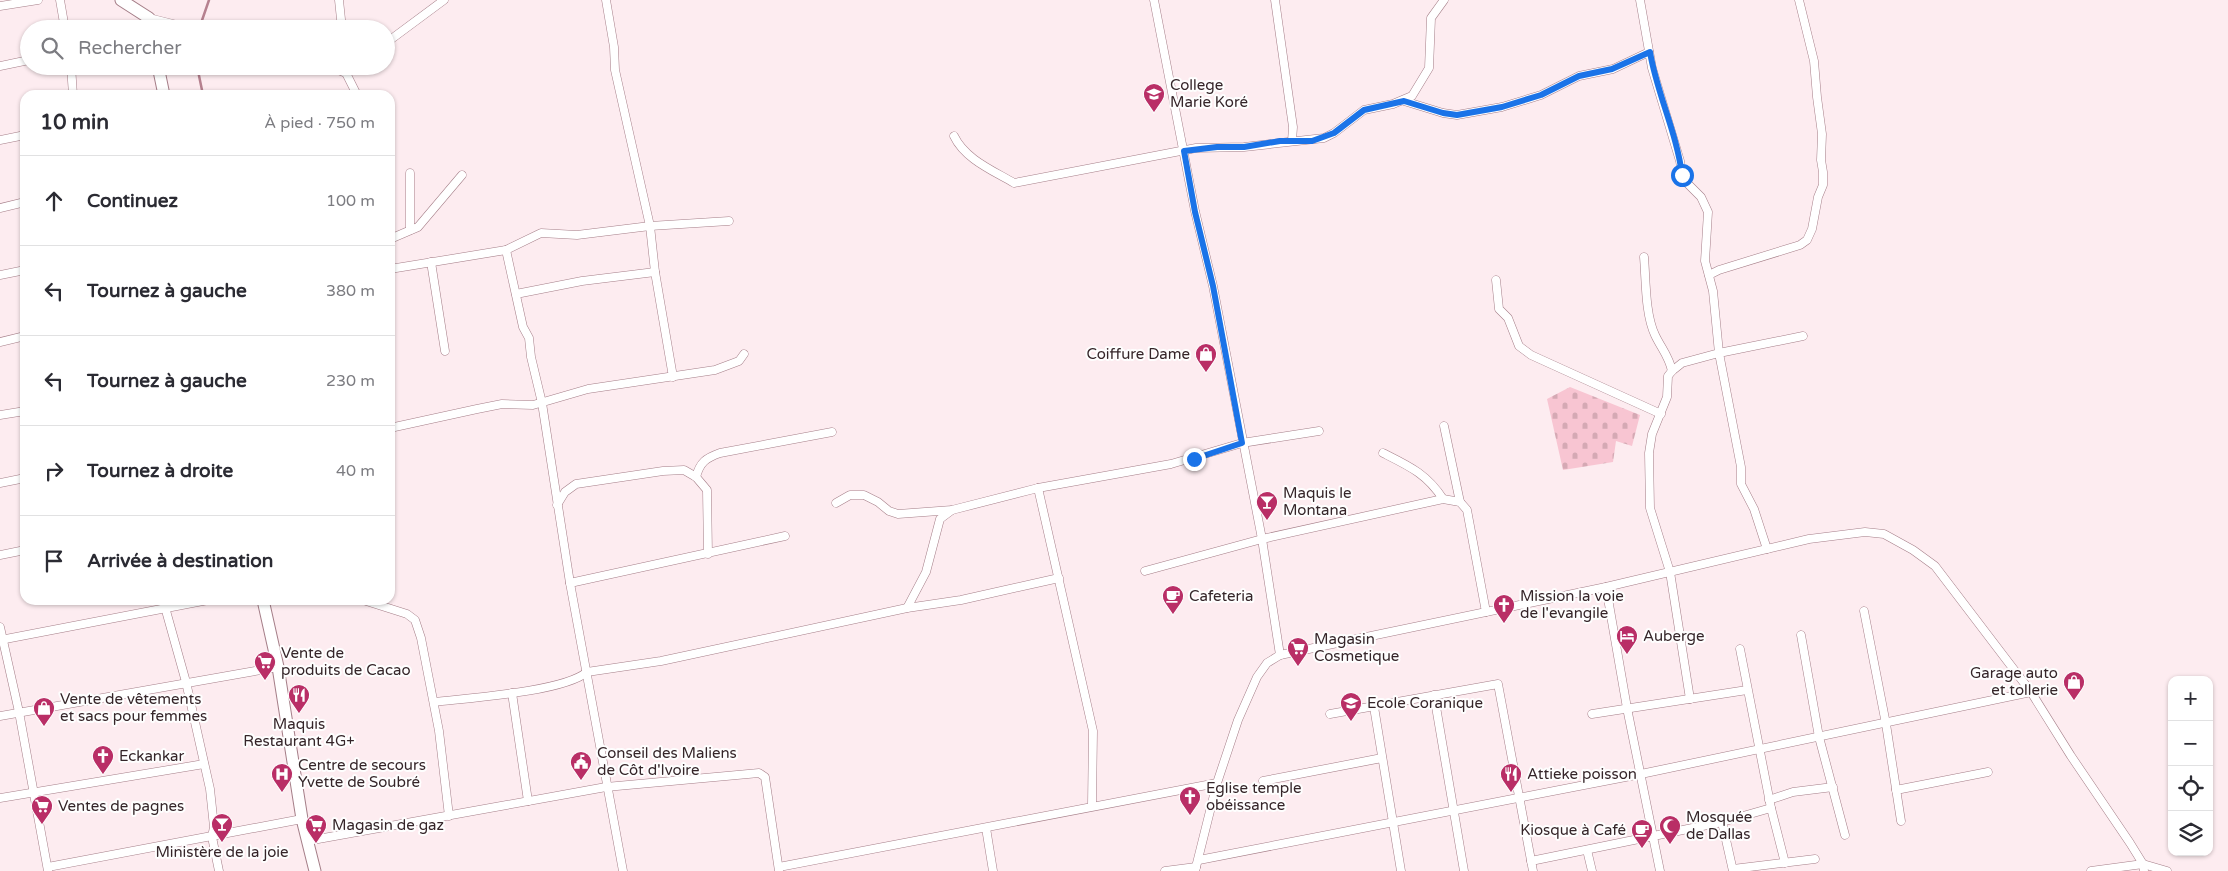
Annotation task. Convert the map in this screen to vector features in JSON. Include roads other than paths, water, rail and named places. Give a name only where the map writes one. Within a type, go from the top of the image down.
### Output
[{"type":"main road","points":[[121,0],[146,20]]},
{"type":"main road","points":[[160,75],[163,90]]},
{"type":"main road","points":[[264,605],[278,667],[302,820],[314,871]]},
{"type":"street","points":[[0,6],[38,0]]},
{"type":"street","points":[[60,0],[63,20]]},
{"type":"street","points":[[340,0],[341,20]]},
{"type":"street","points":[[395,36],[444,0]]},
{"type":"street","points":[[606,0],[614,47],[615,70],[650,226],[655,272],[673,377]]},
{"type":"street","points":[[1154,0],[1195,212],[1213,286],[1262,539],[1280,655]]},
{"type":"street","points":[[1275,0],[1293,127],[1292,141]]},
{"type":"street","points":[[954,136],[960,148],[981,164],[1014,183],[1184,151],[1292,141],[1312,141],[1324,138],[1334,133],[1364,110],[1404,101],[1419,88],[1429,68],[1431,18],[1444,0]]},
{"type":"street","points":[[1640,0],[1658,90],[1680,161],[1682,175],[1701,197],[1708,212],[1705,256],[1713,291],[1719,353],[1741,467],[1741,484],[1754,509],[1767,549]]},
{"type":"street","points":[[1709,276],[1719,270],[1800,245],[1807,240],[1812,229],[1818,197],[1823,185],[1822,134],[1814,61],[1799,0]]},
{"type":"street","points":[[1404,101],[1443,113],[1457,115],[1502,107],[1541,95],[1579,76],[1612,69],[1650,52]]},
{"type":"street","points":[[0,66],[20,62]]},
{"type":"street","points":[[72,75],[73,90]]},
{"type":"street","points":[[347,75],[355,90]]},
{"type":"street","points":[[0,140],[20,136]]},
{"type":"street","points":[[410,173],[410,230]]},
{"type":"street","points":[[395,237],[418,227],[462,175]]},
{"type":"street","points":[[0,208],[20,203]]},
{"type":"street","points":[[395,268],[506,250],[541,233],[577,235],[650,226],[729,221]]},
{"type":"street","points":[[506,250],[523,327],[529,338],[531,356],[542,403],[570,583],[606,787],[623,871]]},
{"type":"street","points":[[1644,257],[1649,312],[1655,336],[1669,358],[1672,371]]},
{"type":"street","points":[[431,262],[445,351]]},
{"type":"street","points":[[0,275],[20,271]]},
{"type":"street","points":[[516,294],[582,281],[655,272]]},
{"type":"street","points":[[1496,280],[1499,309],[1508,318],[1519,346],[1531,355],[1661,414]]},
{"type":"street","points":[[1690,699],[1670,572],[1650,508],[1648,486],[1652,434],[1668,397],[1668,376],[1682,364],[1719,353],[1803,336]]},
{"type":"street","points":[[0,342],[20,337]]},
{"type":"street","points":[[395,427],[493,406],[542,403],[582,390],[715,370],[739,361],[744,354]]},
{"type":"street","points":[[0,415],[20,412]]},
{"type":"street","points":[[1444,426],[1460,502],[1467,510],[1486,612]]},
{"type":"street","points":[[836,503],[850,495],[864,495],[878,502],[889,511],[898,514],[952,510],[1038,488],[1078,480],[1113,476],[1130,470],[1171,464],[1242,443],[1319,431]]},
{"type":"street","points":[[696,476],[699,464],[720,453],[832,432]]},
{"type":"street","points":[[1384,453],[1425,476],[1434,485],[1443,499]]},
{"type":"street","points":[[557,506],[564,492],[576,484],[592,480],[684,470],[696,476],[707,490],[708,554]]},
{"type":"street","points":[[0,483],[20,479]]},
{"type":"street","points":[[1038,488],[1093,731],[1092,805]]},
{"type":"street","points":[[1145,571],[1262,539],[1443,499],[1460,502]]},
{"type":"street","points":[[907,608],[926,572],[940,519],[952,510]]},
{"type":"street","points":[[1197,866],[1217,783],[1238,720],[1257,677],[1267,663],[1280,655],[1606,587],[1809,538],[1865,532],[1884,534],[1913,550],[1935,566],[2031,692],[2144,868]]},
{"type":"street","points":[[570,583],[785,536]]},
{"type":"street","points":[[0,555],[20,551]]},
{"type":"street","points":[[434,702],[512,693],[568,682],[579,679],[587,672],[661,661],[907,608],[961,600],[1059,578]]},
{"type":"street","points":[[1606,587],[1627,708],[1660,871]]},
{"type":"street","points":[[1,640],[159,605]]},
{"type":"street","points":[[164,605],[186,682],[204,764],[213,816],[212,837],[219,871]]},
{"type":"street","points":[[379,605],[407,614],[415,620],[421,638],[439,731],[449,816]]},
{"type":"street","points":[[1864,611],[1886,724],[1901,821]]},
{"type":"street","points":[[0,627],[1,640],[19,712],[48,869],[302,820]]},
{"type":"street","points":[[1801,635],[1820,737],[1845,835]]},
{"type":"street","points":[[1740,649],[1770,804],[1785,862]]},
{"type":"street","points":[[0,716],[278,667]]},
{"type":"street","points":[[1330,714],[1498,684],[1533,871]]},
{"type":"street","points":[[1592,714],[1747,690]]},
{"type":"street","points":[[1165,871],[1197,866],[1392,821],[1760,750],[2031,692]]},
{"type":"street","points":[[512,693],[528,801]]},
{"type":"street","points":[[1434,694],[1464,871]]},
{"type":"street","points":[[1374,707],[1401,871]]},
{"type":"street","points":[[1263,781],[1382,758]]},
{"type":"street","points":[[0,798],[204,764]]},
{"type":"street","points":[[1896,790],[1988,772]]},
{"type":"street","points":[[307,841],[606,787],[759,773],[764,774],[779,869],[1092,805],[1217,783]]},
{"type":"street","points":[[1531,861],[1722,822],[1770,804],[1793,792],[1832,787]]},
{"type":"street","points":[[1722,822],[1733,870],[1814,859]]},
{"type":"street","points":[[986,828],[993,871]]},
{"type":"street","points":[[1587,850],[1592,871]]},
{"type":"street","points":[[2091,871],[2144,868],[2167,871]]},
{"type":"waterway","points":[[202,20],[209,0]]},
{"type":"waterway","points":[[199,75],[202,90]]},
{"type":"place","name":"College Marie Koré","points":[[1154,113]]},
{"type":"place","name":"Coiffure Dame","points":[[1206,373]]},
{"type":"place","name":"Maquis le Montana","points":[[1267,521]]},
{"type":"place","name":"Cafeteria","points":[[1173,615]]},
{"type":"place","name":"Mission la voie de l'evangile","points":[[1504,624]]},
{"type":"place","name":"Auberge","points":[[1627,655]]},
{"type":"place","name":"Magasin Cosmetique","points":[[1298,667]]},
{"type":"place","name":"Vente de produits de Cacao","points":[[265,681]]},
{"type":"place","name":"Garage auto et tollerie","points":[[2074,701]]},
{"type":"place","name":"Maquis Restaurant 4G+","points":[[299,714]]},
{"type":"place","name":"Ecole Coranique","points":[[1351,722]]},
{"type":"place","name":"Vente de vêtements et sacs pour femmes","points":[[44,727]]},
{"type":"place","name":"Eckankar","points":[[103,775]]},
{"type":"place","name":"Conseil des Maliens de Côt d'Ivoire","points":[[581,781]]},
{"type":"place","name":"Centre de secours Yvette de Soubré","points":[[282,793]]},
{"type":"place","name":"Attieke poisson","points":[[1511,793]]},
{"type":"place","name":"Eglise temple obéissance","points":[[1190,816]]},
{"type":"place","name":"Ventes de pagnes","points":[[42,825]]},
{"type":"place","name":"Ministère de la joie","points":[[222,843]]},
{"type":"place","name":"Magasin de gaz","points":[[316,844]]},
{"type":"place","name":"Mosquée de Dallas","points":[[1670,845]]},
{"type":"place","name":"Kiosque à Café","points":[[1642,849]]}]
